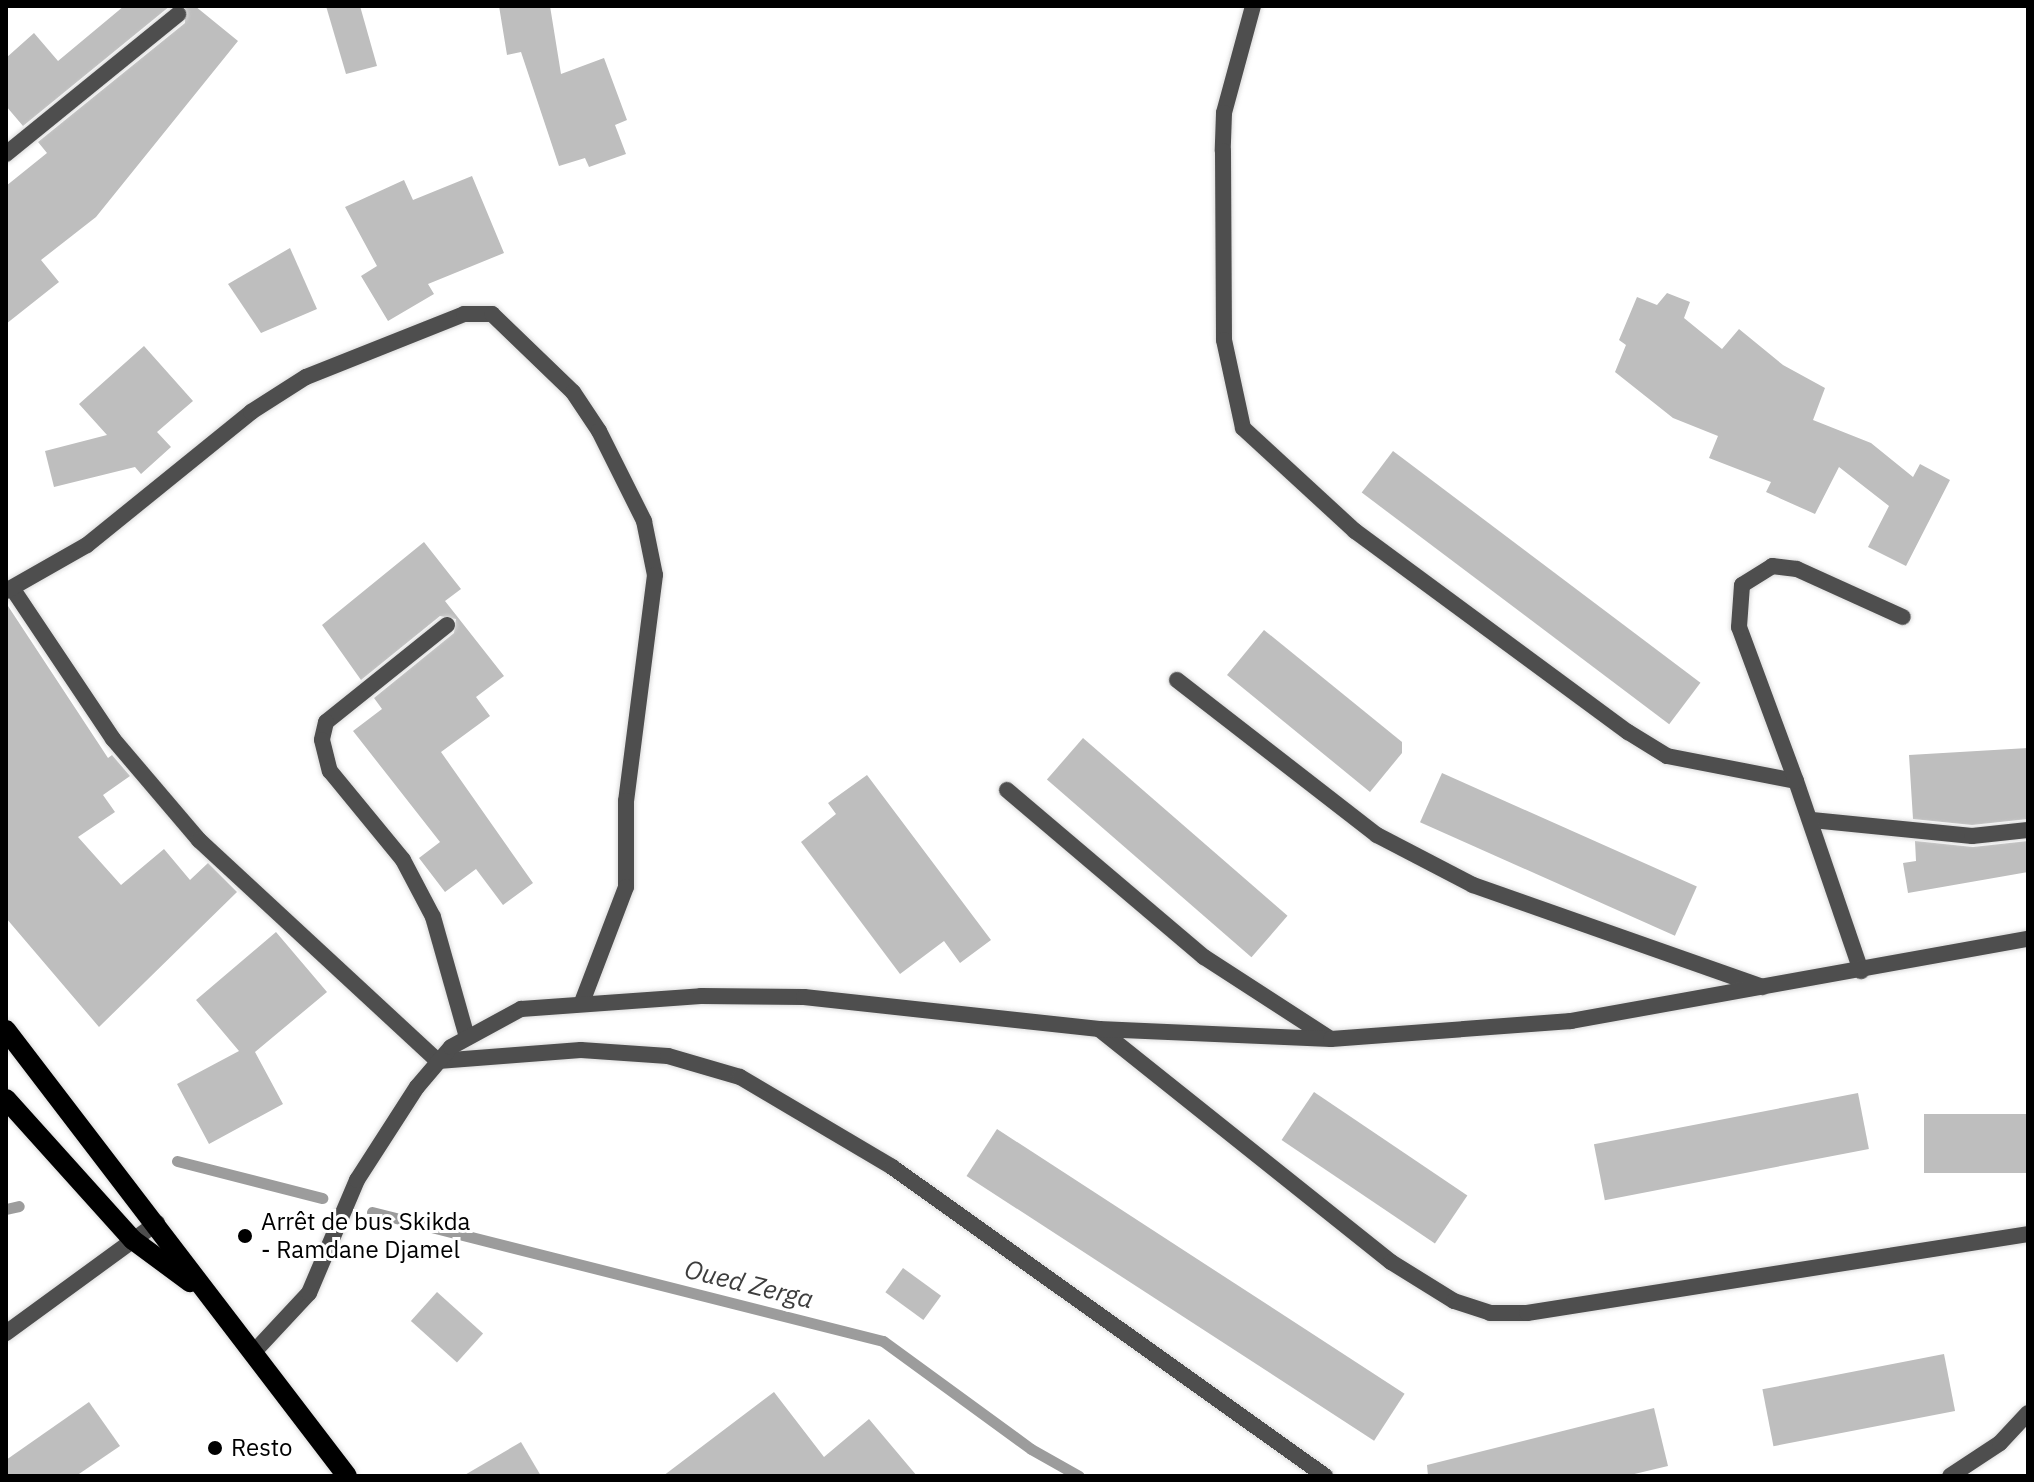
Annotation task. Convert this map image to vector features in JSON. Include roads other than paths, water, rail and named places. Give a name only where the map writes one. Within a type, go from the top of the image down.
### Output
[{"type":"main road","points":[[6,1030],[157,1223],[200,1289],[347,1476]]},
{"type":"main road","points":[[6,1099],[133,1240],[200,1289]]},
{"type":"street","points":[[1253,6],[1224,113],[1223,151],[1224,340],[1243,428],[1355,531],[1628,732],[1667,756],[1796,781]]},
{"type":"street","points":[[6,154],[178,14]]},
{"type":"street","points":[[582,1002],[626,887],[626,801],[655,575],[644,521],[599,431],[573,392],[499,319],[477,311],[464,314],[306,377],[251,412],[87,545],[9,589],[113,739],[199,840],[438,1061],[581,1050],[668,1056],[740,1077],[892,1167],[1325,1476]]},
{"type":"street","points":[[1861,971],[1812,820],[1739,627],[1742,585],[1772,566],[1797,569],[1903,617]]},
{"type":"street","points":[[447,625],[326,722],[322,740],[330,771],[403,860],[433,917],[467,1037]]},
{"type":"street","points":[[1177,680],[1377,835],[1473,885],[1768,989]]},
{"type":"street","points":[[1007,790],[1204,957],[1331,1039]]},
{"type":"street","points":[[1812,820],[1972,836],[2028,830]]},
{"type":"street","points":[[253,1353],[309,1293],[364,1167],[438,1061],[467,1037],[521,1009],[582,1002],[804,997],[1099,1029],[1331,1039],[1571,1021],[1768,989],[2028,939]]},
{"type":"street","points":[[1099,1029],[1391,1262],[1454,1301],[1490,1313],[1527,1313],[2028,1234]]},
{"type":"street","points":[[6,1333],[157,1223]]},
{"type":"street","points":[[1950,1476],[2000,1443],[2028,1413]]},
{"type":"waterway","name":"Oued Zerga","points":[[177,1161],[322,1198]]},
{"type":"waterway","name":"Oued Zerga","points":[[6,1209],[19,1206]]},
{"type":"waterway","name":"Oued Zerga","points":[[372,1212],[883,1341],[1031,1449],[1079,1476]]},
{"type":"place","name":"Arrêt de bus Skikda - Ramdane Djamel","points":[[245,1236]]},
{"type":"place","name":"Resto","points":[[215,1448]]}]
